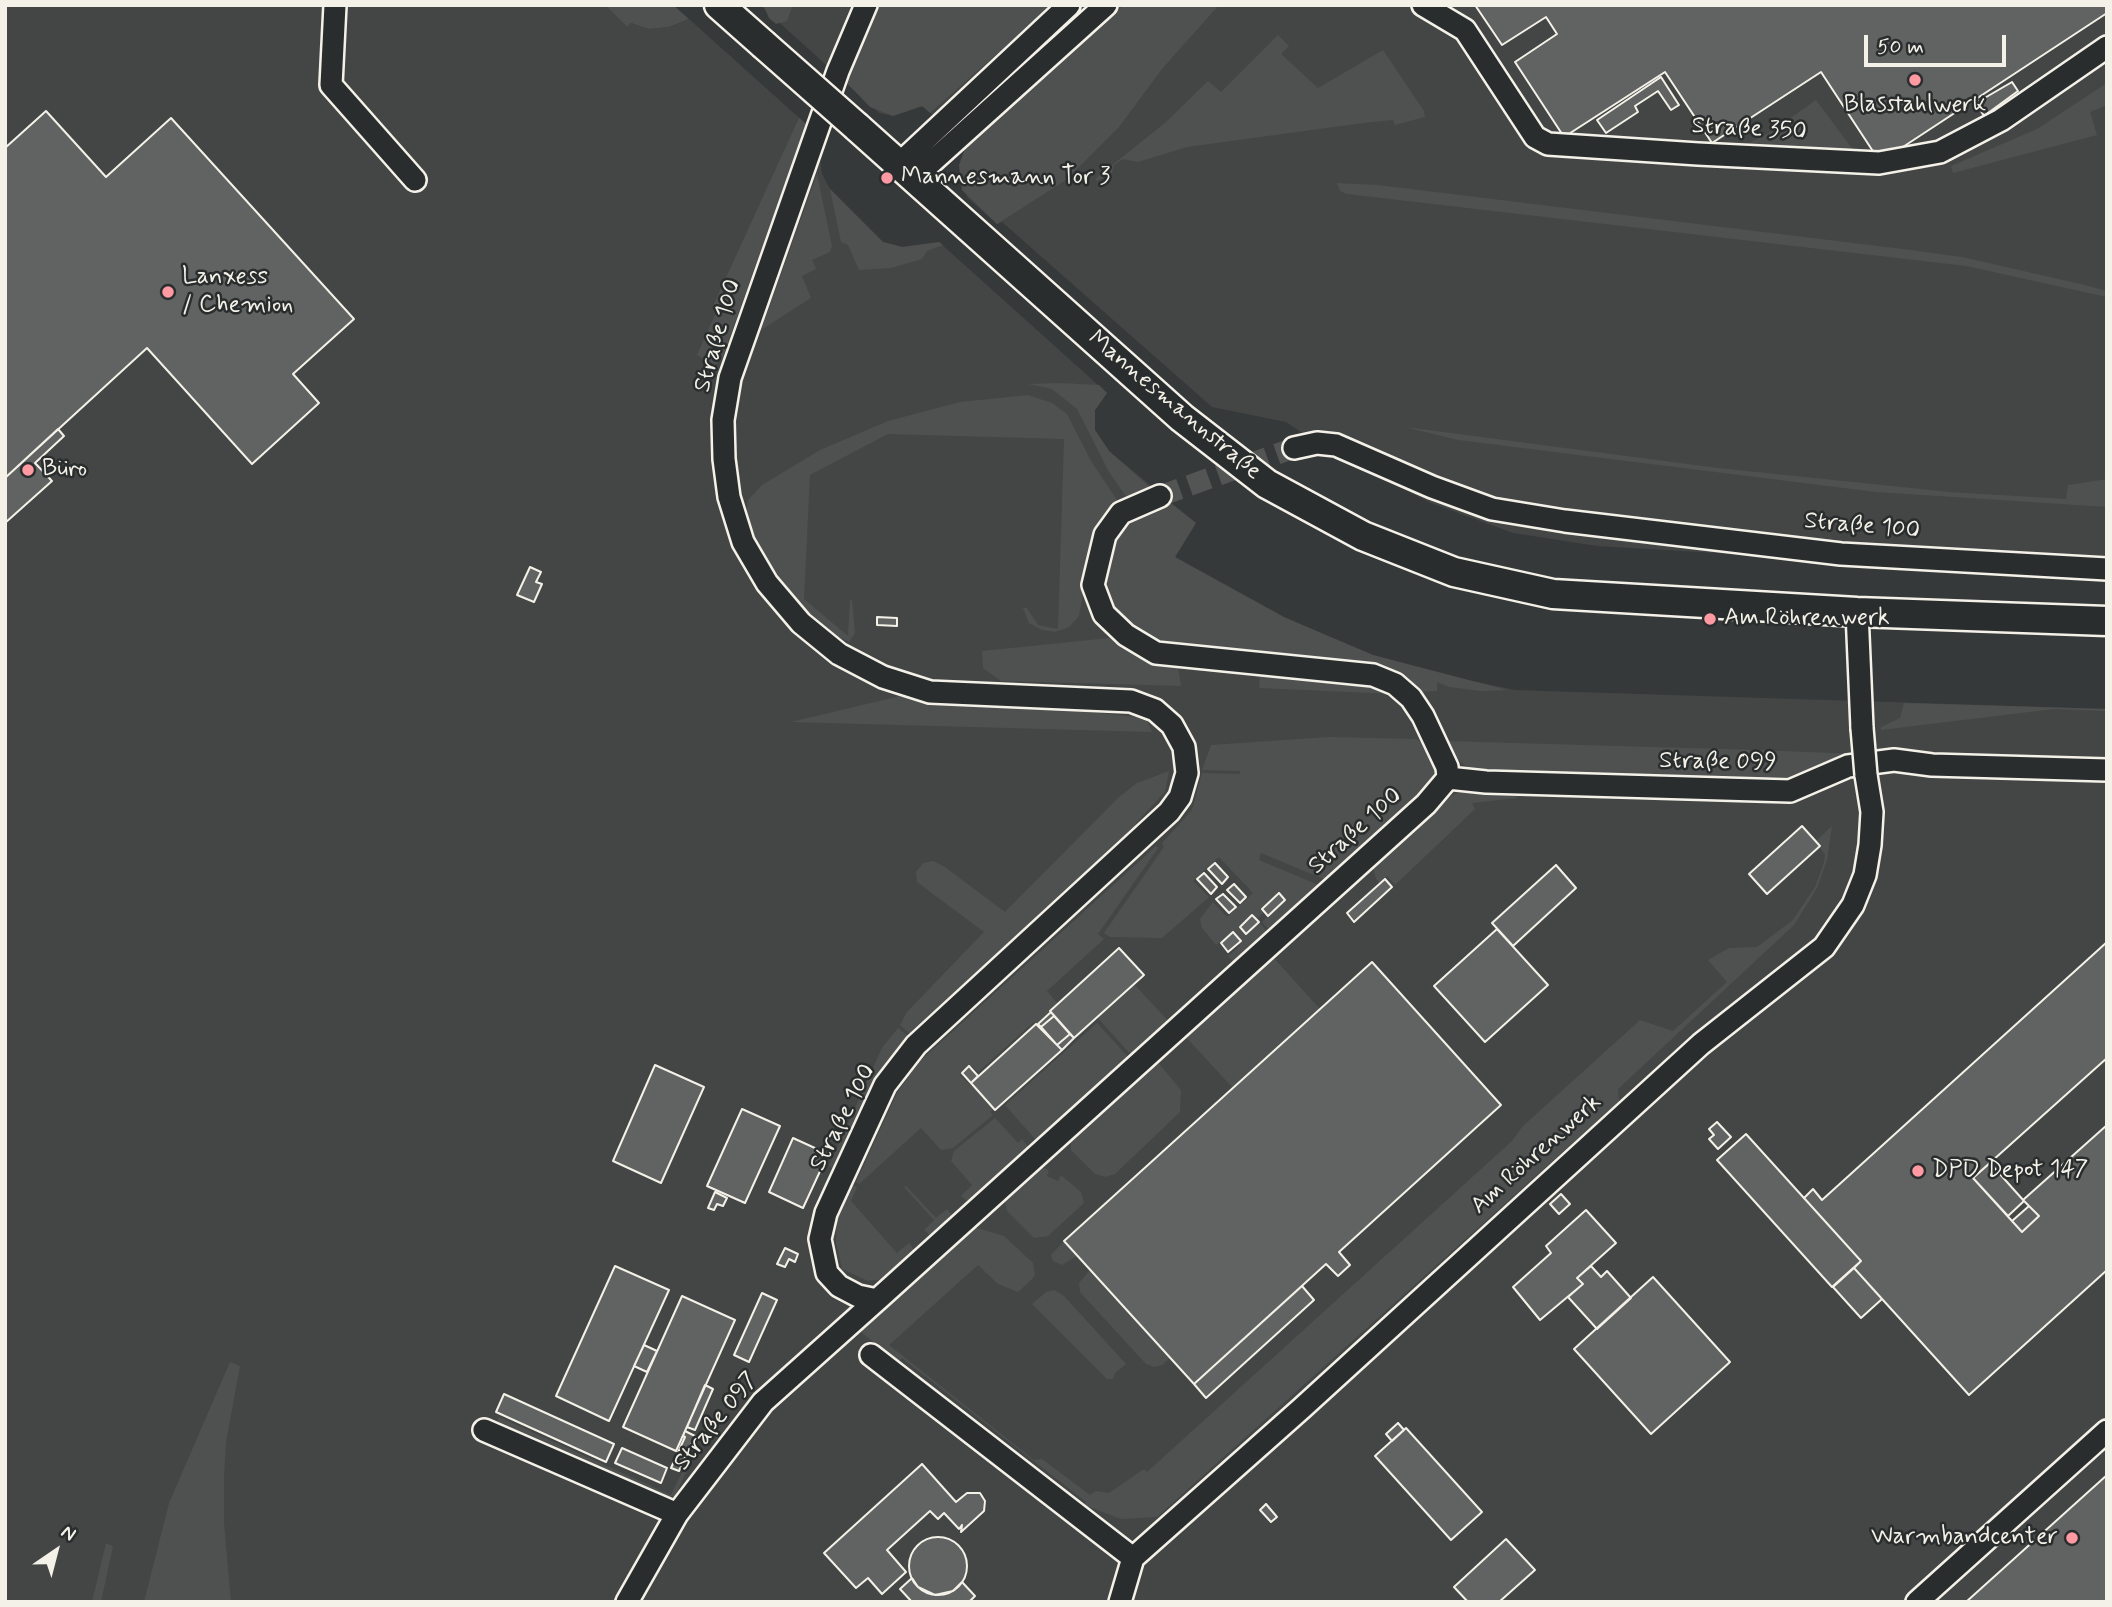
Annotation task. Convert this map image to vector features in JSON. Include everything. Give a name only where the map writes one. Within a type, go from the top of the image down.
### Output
[{"type":"main road","name":"Mannesmannstraße","points":[[719,5],[1182,418],[1267,484],[1363,536],[1454,572],[1553,594],[1857,612],[2107,621]]},
{"type":"street","points":[[335,5],[331,85],[415,180]]},
{"type":"street","name":"Straße 100","points":[[866,5],[838,71],[730,378],[723,420],[723,458],[729,497],[743,542],[767,583],[801,622],[839,654],[883,677],[930,692],[1131,701],[1155,710],[1172,725],[1184,747],[1187,773],[1180,797],[1169,812],[916,1045],[885,1085],[826,1213],[820,1240],[827,1273],[839,1286],[858,1296],[877,1300],[1426,804],[1448,778]]},
{"type":"street","points":[[907,171],[1069,5]]},
{"type":"street","points":[[907,171],[1106,5]]},
{"type":"street","name":"Straße 350","points":[[1423,5],[1465,30],[1535,136],[1548,144],[1698,155],[1879,163],[1940,152],[2001,120],[2107,47]]},
{"type":"street","name":"Straße 100","points":[[1294,448],[1317,443],[1336,444],[1432,487],[1492,509],[1565,521],[1840,554],[2107,569]]},
{"type":"street","points":[[1160,496],[1121,513],[1105,535],[1093,585],[1104,614],[1111,621],[1126,635],[1156,653],[1373,676],[1395,684],[1423,716],[1447,766],[1448,778]]},
{"type":"street","name":"Am Röhrenwerk","points":[[1133,1558],[1302,1408],[1682,1061],[1824,947],[1853,905],[1865,875],[1871,845],[1857,612]]},
{"type":"street","name":"Straße 099","points":[[1448,778],[1486,782],[1790,791],[1848,766],[1894,760],[1932,765],[2107,771]]},
{"type":"street","name":"Straße 097","points":[[627,1602],[677,1514],[763,1402],[877,1300]]},
{"type":"street","points":[[871,1355],[1133,1558],[1120,1602]]},
{"type":"street","points":[[484,1430],[677,1514]]},
{"type":"street","points":[[1917,1602],[2107,1431]]},
{"type":"shaded area","points":[[5,5],[605,5],[627,27],[631,23],[649,29],[669,27],[689,19],[825,141],[820,159],[822,174],[830,189],[883,242],[901,247],[939,242],[1107,393],[1095,410],[1095,430],[1109,451],[1196,523],[1175,557],[1284,618],[1373,655],[1440,674],[1515,690],[2107,709],[2107,1602],[5,1602]]},
{"type":"shaded area","points":[[605,5],[673,5],[689,19],[669,27],[649,29],[631,23],[627,27]]},
{"type":"shaded area","points":[[760,5],[2107,5],[2107,576],[1597,546],[1513,533],[1431,503],[1332,453],[1286,422],[1212,407],[1002,222],[997,224],[967,197],[958,177],[966,146],[923,106],[893,116],[879,113]]},
{"type":"shaded area","points":[[763,5],[793,5],[787,21],[776,24],[769,18]]},
{"type":"shaded area","points":[[875,5],[1052,5],[930,113],[922,106],[893,116],[870,107],[845,81]]},
{"type":"shaded area","points":[[1124,5],[1219,5],[1162,69],[1119,127],[1066,180],[997,224],[962,190],[959,165],[966,146]]},
{"type":"shaded area","points":[[1278,35],[1289,46],[1281,54],[1318,88],[1383,50],[1424,111],[1425,117],[1395,125],[1393,120],[1363,123],[1187,147],[1138,162],[1123,159],[1114,165],[1112,173],[1097,181],[1095,179],[1166,122],[1208,81],[1221,92]]},
{"type":"shaded area","points":[[2107,83],[2107,105],[2090,112],[2097,135],[1953,173],[1951,166],[2037,129]]},
{"type":"shaded area","points":[[1816,100],[1857,155],[1744,149],[1743,146],[1774,130]]},
{"type":"shaded area","points":[[799,118],[806,124],[722,359],[715,365],[697,355],[718,308],[713,306]]},
{"type":"shaded area","points":[[817,174],[832,246],[830,252],[812,260],[816,269],[802,276],[811,298],[761,330]]},
{"type":"shaded area","points":[[1337,183],[1378,185],[1962,257],[2107,291],[2107,297],[1966,266],[1347,194],[1340,191]]},
{"type":"shaded area","points":[[830,189],[883,242],[903,247],[939,242],[943,245],[927,251],[922,259],[891,268],[859,270],[848,245],[841,242]]},
{"type":"shaded area","points":[[1028,384],[1099,385],[1107,393],[1095,410],[1095,430],[1109,451],[1152,489],[1130,502],[1109,472],[1077,409],[1052,389]]},
{"type":"shaded area","points":[[1028,395],[1052,403],[1067,414],[1091,461],[1117,500],[1093,540],[1079,616],[1069,627],[1055,632],[1042,630],[1029,623],[1023,608],[1027,608],[1038,625],[1058,629],[1064,439],[888,434],[810,475],[804,599],[848,636],[852,600],[855,633],[849,642],[822,628],[793,601],[763,559],[746,517],[748,500],[762,485],[820,450],[888,421],[960,402]]},
{"type":"shaded area","points":[[1405,427],[1718,468],[1950,492],[2066,499],[2068,485],[2107,479],[2107,507],[1876,492],[1458,440]]},
{"type":"shaded area","points":[[1169,502],[1196,523],[1175,557],[1284,617],[1373,655],[1507,690],[1481,691],[1449,687],[1437,682],[1437,691],[1419,692],[1410,679],[1393,670],[1185,649],[1144,637],[1111,606],[1104,582],[1106,563],[1117,532],[1129,520]]},
{"type":"shaded area","points":[[1109,638],[1145,658],[1178,667],[1181,686],[1001,681],[983,668],[982,651]]},
{"type":"shaded area","points":[[1260,674],[1369,683],[1394,694],[1259,688]]},
{"type":"shaded area","points":[[900,696],[950,704],[1069,710],[1146,718],[1152,732],[791,722]]},
{"type":"shaded area","points":[[1904,703],[2107,711],[2054,709],[1881,730],[1881,727],[1900,718]]},
{"type":"shaded area","points":[[1328,737],[1417,739],[1428,748],[1436,765],[1431,784],[1328,881],[1261,853],[1259,860],[1321,886],[1271,932],[1262,922],[1285,900],[1279,893],[1262,909],[1264,912],[1256,920],[1252,916],[1240,927],[1246,934],[1259,922],[1269,934],[1235,964],[1228,956],[1240,946],[1233,933],[1216,945],[1202,928],[1200,919],[1213,902],[1227,917],[1253,893],[1219,857],[1193,881],[1209,897],[1162,938],[1110,937],[1104,933],[1164,847],[1162,843],[1192,810],[1202,773],[1240,774],[1240,771],[1202,770],[1211,745]]},
{"type":"shaded area","points":[[1445,741],[1907,756],[1785,783],[1496,773],[1467,767],[1454,756]]},
{"type":"shaded area","points":[[1169,771],[1165,792],[1135,824],[1137,827],[909,1033],[900,1025],[907,1012],[984,932],[917,882],[916,872],[923,863],[933,861],[945,867],[1005,912],[1119,797],[1137,783]]},
{"type":"shaded area","points":[[1476,790],[1510,792],[1518,798],[1472,803],[1475,809],[1395,885],[1387,876],[1380,883],[1376,879],[1372,863],[1437,805],[1455,794]]},
{"type":"shaded area","points":[[1832,826],[1827,860],[1817,888],[1794,925],[1618,1089],[1619,1101],[1157,1517],[1121,1519],[1084,1505],[1086,1502],[902,1358],[898,1362],[857,1329],[971,1226],[1004,1236],[1033,1263],[1035,1275],[1031,1280],[1018,1292],[998,1284],[978,1265],[889,1345],[1034,1460],[1042,1459],[1090,1495],[1096,1491],[1109,1493],[1144,1469],[1147,1472],[1512,1141],[1522,1127],[1640,1020],[1673,1031],[1727,982],[1708,960],[1729,948],[1757,947],[1793,920],[1815,887],[1824,863],[1825,855],[1816,841]]},
{"type":"shaded area","points":[[1156,846],[1158,848],[1098,934],[1104,939],[1047,991],[1058,1004],[1038,1024],[1034,1022],[978,1072],[972,1066],[960,1075],[994,1108],[990,1112],[993,1115],[953,1148],[941,1150],[921,1128],[859,1184],[856,1182],[897,1093],[919,1062]]},
{"type":"shaded area","points":[[1271,955],[1320,1009],[1233,1088],[1183,1034]]},
{"type":"shaded area","points":[[1134,984],[1170,1023],[1133,1057],[1097,1017]]},
{"type":"shaded area","points":[[1097,1023],[1130,1059],[1036,1140],[1005,1105]]},
{"type":"shaded area","points":[[898,1028],[908,1036],[876,1076],[834,1169],[829,1166],[882,1048]]},
{"type":"shaded area","points":[[1155,1059],[1181,1090],[1180,1112],[1115,1174],[1105,1177],[1095,1174],[1071,1150],[1070,1138]]},
{"type":"shaded area","points":[[995,1118],[1018,1143],[1022,1139],[1030,1149],[970,1203],[961,1196],[972,1185],[951,1161],[954,1151]]},
{"type":"shaded area","points":[[1037,1169],[1049,1170],[1047,1176],[1058,1181],[1061,1175],[1081,1192],[1084,1203],[1048,1236],[1034,1238],[1007,1211],[1005,1202]]},
{"type":"shaded area","points":[[851,1184],[857,1187],[851,1201],[897,1253],[909,1243],[915,1251],[896,1272],[883,1279],[868,1281],[842,1269],[836,1242],[837,1214]]},
{"type":"shaded area","points":[[906,1186],[936,1218],[947,1209],[953,1216],[932,1237],[924,1230],[934,1220],[904,1187]]},
{"type":"shaded area","points":[[1064,1241],[1077,1256],[1062,1265],[1053,1261],[1051,1255]]},
{"type":"shaded area","points":[[1090,1270],[1170,1358],[1162,1365],[1154,1367],[1146,1364],[1080,1292],[1079,1283]]},
{"type":"shaded area","points":[[1054,1290],[1064,1296],[1126,1364],[1115,1373],[1113,1379],[1107,1379],[1032,1304],[1046,1292]]},
{"type":"shaded area","points":[[230,1362],[240,1366],[226,1442],[224,1476],[224,1523],[231,1602],[144,1602],[169,1503]]},
{"type":"shaded area","points":[[499,1417],[671,1495],[686,1464],[689,1466],[675,1496],[660,1498],[513,1432],[497,1421]]},
{"type":"shaded area","points":[[106,1543],[113,1546],[101,1602],[92,1602]]},
{"type":"building","name":"Blasstahlwerk","points":[[1475,5],[2107,5],[2107,13],[1880,162],[1821,72],[1712,143],[1665,72],[1564,137],[1515,62],[1557,34],[1546,17],[1502,45]]},
{"type":"building","points":[[1661,77],[1679,105],[1671,110],[1658,91],[1635,106],[1638,112],[1606,133],[1597,120]]},
{"type":"building","points":[[2012,82],[2018,91],[1984,116],[1976,103]]},
{"type":"building","name":"Lanxess / Chemion","points":[[46,111],[106,177],[171,118],[354,319],[293,374],[319,403],[252,464],[147,348],[5,478],[5,148]]},
{"type":"building","name":"Büro","points":[[58,429],[64,436],[35,463],[52,481],[5,523],[5,478]]},
{"type":"building","points":[[530,567],[541,572],[536,582],[542,584],[534,602],[517,595]]},
{"type":"building","points":[[877,617],[897,618],[897,626],[877,625]]},
{"type":"building","points":[[1802,826],[1820,846],[1767,894],[1749,874]]},
{"type":"building","points":[[1215,863],[1228,877],[1222,884],[1208,869]]},
{"type":"building","points":[[1556,865],[1576,888],[1513,946],[1492,923]]},
{"type":"building","points":[[1204,873],[1217,887],[1211,894],[1197,879]]},
{"type":"building","points":[[1385,879],[1392,887],[1354,922],[1347,913]]},
{"type":"building","points":[[1234,884],[1246,897],[1240,903],[1227,890]]},
{"type":"building","points":[[1279,893],[1285,900],[1268,916],[1262,909]]},
{"type":"building","points":[[1223,894],[1236,907],[1229,913],[1216,899]]},
{"type":"building","points":[[1252,915],[1259,922],[1246,934],[1240,927]]},
{"type":"building","points":[[1497,929],[1548,985],[1485,1042],[1434,986]]},
{"type":"building","points":[[1233,932],[1241,941],[1228,952],[1221,943]]},
{"type":"building","name":"DPD Depot 147","points":[[2107,942],[2107,1058],[1973,1178],[2022,1232],[2039,1216],[2023,1200],[2107,1125],[2107,1270],[1969,1395],[1854,1268],[1861,1261],[1804,1198],[1813,1189],[1822,1200]]},
{"type":"building","points":[[1119,948],[1144,975],[1074,1038],[1050,1011]]},
{"type":"building","points":[[1372,962],[1501,1105],[1339,1252],[1350,1265],[1338,1276],[1326,1264],[1194,1384],[1064,1241]]},
{"type":"building","points":[[1051,1012],[1054,1016],[1041,1027],[1038,1024]]},
{"type":"building","points":[[1054,1016],[1070,1034],[1057,1045],[1041,1027]]},
{"type":"building","points":[[1036,1024],[1062,1050],[995,1110],[971,1083]]},
{"type":"building","points":[[1070,1034],[1074,1038],[1062,1050],[1057,1045]]},
{"type":"building","points":[[655,1065],[704,1087],[661,1183],[613,1161]]},
{"type":"building","points":[[969,1066],[978,1076],[971,1083],[962,1073]]},
{"type":"building","points":[[742,1109],[780,1126],[745,1203],[707,1186]]},
{"type":"building","points":[[1717,1122],[1731,1137],[1718,1149],[1709,1139],[1714,1135],[1709,1129]]},
{"type":"building","points":[[1746,1134],[1861,1261],[1832,1287],[1717,1160]]},
{"type":"building","points":[[793,1138],[828,1154],[803,1208],[769,1192]]},
{"type":"building","points":[[1990,1163],[2024,1201],[2008,1216],[1973,1178]]},
{"type":"building","points":[[715,1192],[727,1198],[723,1206],[717,1204],[714,1210],[708,1208]]},
{"type":"building","points":[[1561,1194],[1570,1204],[1559,1214],[1550,1204]]},
{"type":"building","points":[[2029,1206],[2039,1216],[2022,1232],[2012,1221]]},
{"type":"building","points":[[1586,1210],[1616,1243],[1577,1278],[1583,1284],[1540,1320],[1513,1287],[1551,1253],[1546,1246]]},
{"type":"building","points":[[785,1248],[798,1254],[795,1262],[789,1259],[785,1267],[777,1264]]},
{"type":"building","points":[[615,1266],[669,1290],[609,1421],[556,1396]]},
{"type":"building","points":[[1591,1266],[1601,1277],[1607,1271],[1631,1298],[1597,1329],[1568,1297],[1583,1284],[1577,1278]]},
{"type":"building","points":[[1854,1268],[1882,1299],[1861,1318],[1833,1287]]},
{"type":"building","points":[[1653,1277],[1730,1362],[1651,1434],[1574,1349]]},
{"type":"building","points":[[1302,1286],[1314,1300],[1206,1398],[1194,1384]]},
{"type":"building","points":[[762,1293],[777,1300],[749,1362],[734,1355]]},
{"type":"building","points":[[682,1296],[735,1320],[676,1451],[623,1427]]},
{"type":"building","points":[[644,1345],[657,1351],[647,1372],[634,1366]]},
{"type":"building","points":[[705,1385],[713,1389],[695,1430],[687,1427]]},
{"type":"building","points":[[504,1394],[614,1444],[606,1462],[496,1412]]},
{"type":"building","points":[[1398,1423],[1404,1430],[1392,1441],[1386,1434]]},
{"type":"building","points":[[1406,1428],[1482,1512],[1451,1540],[1375,1456]]},
{"type":"building","points":[[685,1431],[695,1436],[679,1471],[671,1468],[685,1437]]},
{"type":"building","points":[[622,1448],[667,1468],[661,1483],[615,1463]]},
{"type":"building","points":[[922,1464],[956,1502],[967,1493],[980,1493],[985,1501],[984,1511],[961,1532],[962,1525],[959,1529],[944,1513],[938,1519],[930,1511],[887,1550],[906,1572],[882,1594],[868,1578],[856,1588],[824,1553]]},
{"type":"building","name":"Warmbandcenter","points":[[2107,1475],[2107,1602],[1966,1602]]},
{"type":"building","points":[[1266,1504],[1277,1517],[1271,1522],[1260,1510]]},
{"type":"building","points":[[938,1537],[954,1542],[962,1550],[967,1566],[962,1582],[954,1590],[938,1595],[922,1590],[914,1582],[909,1566],[914,1550],[922,1542]]},
{"type":"building","points":[[1506,1539],[1535,1570],[1499,1602],[1468,1602],[1454,1587]]},
{"type":"building","points":[[912,1578],[918,1587],[935,1595],[953,1591],[962,1582],[975,1596],[969,1602],[912,1602],[900,1589]]},
{"type":"tunnel","points":[[1160,496],[1294,448]]},
{"type":"place","name":"Blasstahlwerk","points":[[1915,80]]},
{"type":"place","name":"Mannesmann Tor 3","points":[[887,178]]},
{"type":"place","name":"Lanxess / Chemion","points":[[168,292]]},
{"type":"place","name":"Büro","points":[[28,470]]},
{"type":"place","name":"Am Röhrenwerk","points":[[1710,619]]},
{"type":"place","name":"DPD Depot 147","points":[[1918,1171]]},
{"type":"place","name":"Warmbandcenter","points":[[2072,1538]]}]
